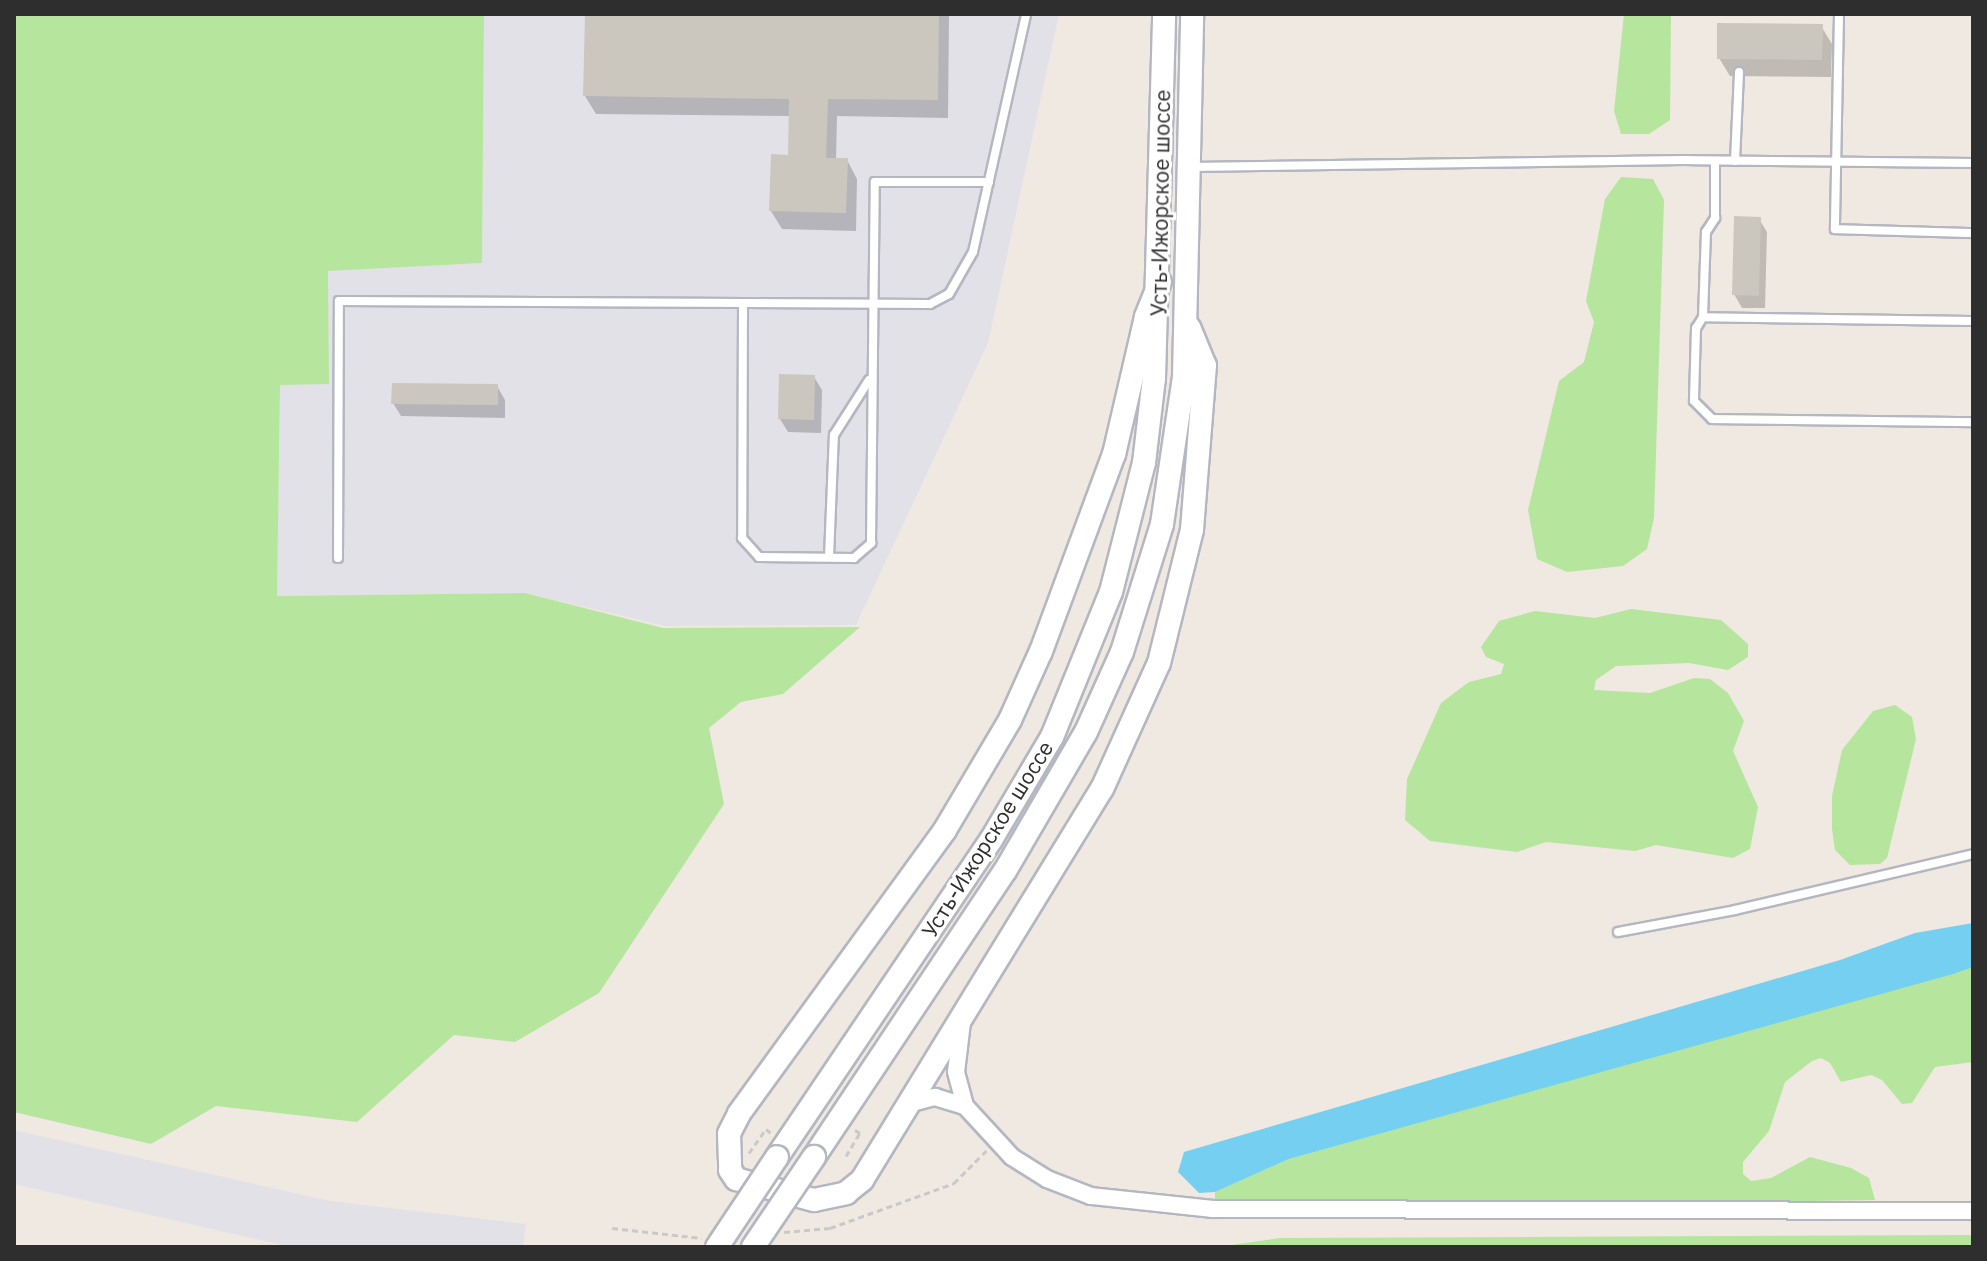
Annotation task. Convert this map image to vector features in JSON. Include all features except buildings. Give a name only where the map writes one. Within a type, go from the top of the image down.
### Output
[{"type":"street","name":"Усть-Ижорское шоссе","points":[[717,1247],[991,840],[1052,737],[1082,671],[1129,538],[1144,463],[1160,282],[1164,14]]},
{"type":"street","name":"Усть-Ижорское шоссе","points":[[753,1247],[1005,871],[1086,732],[1122,652],[1162,524],[1189,327],[1192,14]]},
{"type":"street","points":[[1160,282],[1146,317],[1114,454],[1041,651],[1010,720],[945,830],[739,1114],[729,1134],[730,1170],[736,1179],[814,1200],[846,1193],[862,1180],[962,1022],[1102,789],[1159,663],[1192,530],[1203,431],[1205,366],[1189,327]]},
{"type":"street","points":[[962,1022],[956,1072],[965,1106],[1012,1157],[1047,1179],[1091,1196],[1197,1208],[1973,1211]]},
{"type":"street","points":[[912,1103],[935,1097],[965,1106]]},
{"type":"lane","points":[[338,558],[339,301],[930,304],[949,294],[973,252],[1026,14]]},
{"type":"lane","points":[[1839,14],[1835,229],[1973,233]]},
{"type":"lane","points":[[1735,161],[1739,72]]},
{"type":"lane","points":[[1715,161],[1715,218],[1706,232],[1703,317],[1696,328],[1694,401],[1712,419],[1973,422]]},
{"type":"lane","points":[[1191,167],[1715,161],[1973,163]]},
{"type":"lane","points":[[743,305],[742,538],[759,557],[854,558],[871,543],[870,305],[875,182],[989,182]]},
{"type":"lane","points":[[1703,317],[1973,321]]},
{"type":"lane","points":[[829,557],[834,435],[871,378]]},
{"type":"lane","points":[[1618,932],[1735,910],[1973,854]]},
{"type":"path","points":[[749,1153],[766,1129]]},
{"type":"path","points":[[846,1156],[860,1133]]},
{"type":"shaded area","points":[[484,14],[1059,14],[988,343],[856,625],[665,626],[525,593],[277,596],[280,385],[327,271],[482,263]]},
{"type":"shaded area","points":[[14,1130],[330,1201],[526,1224],[523,1247],[291,1247],[14,1184]]},
{"type":"green space","points":[[14,14],[484,14],[482,263],[328,271],[329,384],[280,385],[277,596],[525,593],[663,628],[860,627],[783,694],[741,702],[709,728],[724,804],[599,993],[515,1042],[454,1035],[357,1122],[216,1106],[151,1144],[14,1112]]},
{"type":"green space","points":[[1624,14],[1671,14],[1670,120],[1649,134],[1621,134],[1614,111]]},
{"type":"green space","points":[[1621,177],[1653,179],[1664,200],[1654,518],[1647,549],[1623,566],[1567,572],[1537,559],[1528,510],[1559,381],[1584,362],[1594,322],[1586,301],[1605,199]]},
{"type":"green space","points":[[1631,609],[1721,620],[1748,644],[1748,657],[1728,670],[1689,663],[1616,666],[1596,680],[1594,690],[1650,693],[1694,678],[1710,679],[1728,693],[1744,721],[1733,751],[1758,807],[1750,849],[1733,858],[1656,845],[1635,851],[1546,842],[1517,852],[1430,841],[1405,820],[1407,779],[1441,703],[1469,682],[1501,674],[1504,664],[1486,657],[1481,647],[1499,621],[1535,611],[1595,618]]},
{"type":"green space","points":[[1895,705],[1912,717],[1916,739],[1887,858],[1880,864],[1850,865],[1835,850],[1832,829],[1832,796],[1842,750],[1873,711]]},
{"type":"green space","points":[[1973,967],[1973,1062],[1935,1067],[1912,1103],[1902,1104],[1882,1080],[1871,1075],[1841,1082],[1830,1063],[1821,1058],[1812,1061],[1785,1082],[1769,1131],[1743,1162],[1743,1174],[1751,1181],[1771,1178],[1810,1157],[1851,1168],[1869,1178],[1875,1200],[1232,1210],[1215,1200],[1215,1192],[1289,1159]]},
{"type":"green space","points":[[1973,1235],[1973,1247],[1218,1247],[1280,1238]]},
{"type":"water","points":[[1973,923],[1973,967],[1953,974],[1289,1159],[1215,1192],[1199,1193],[1178,1172],[1184,1152],[1840,960],[1915,933]]}]
